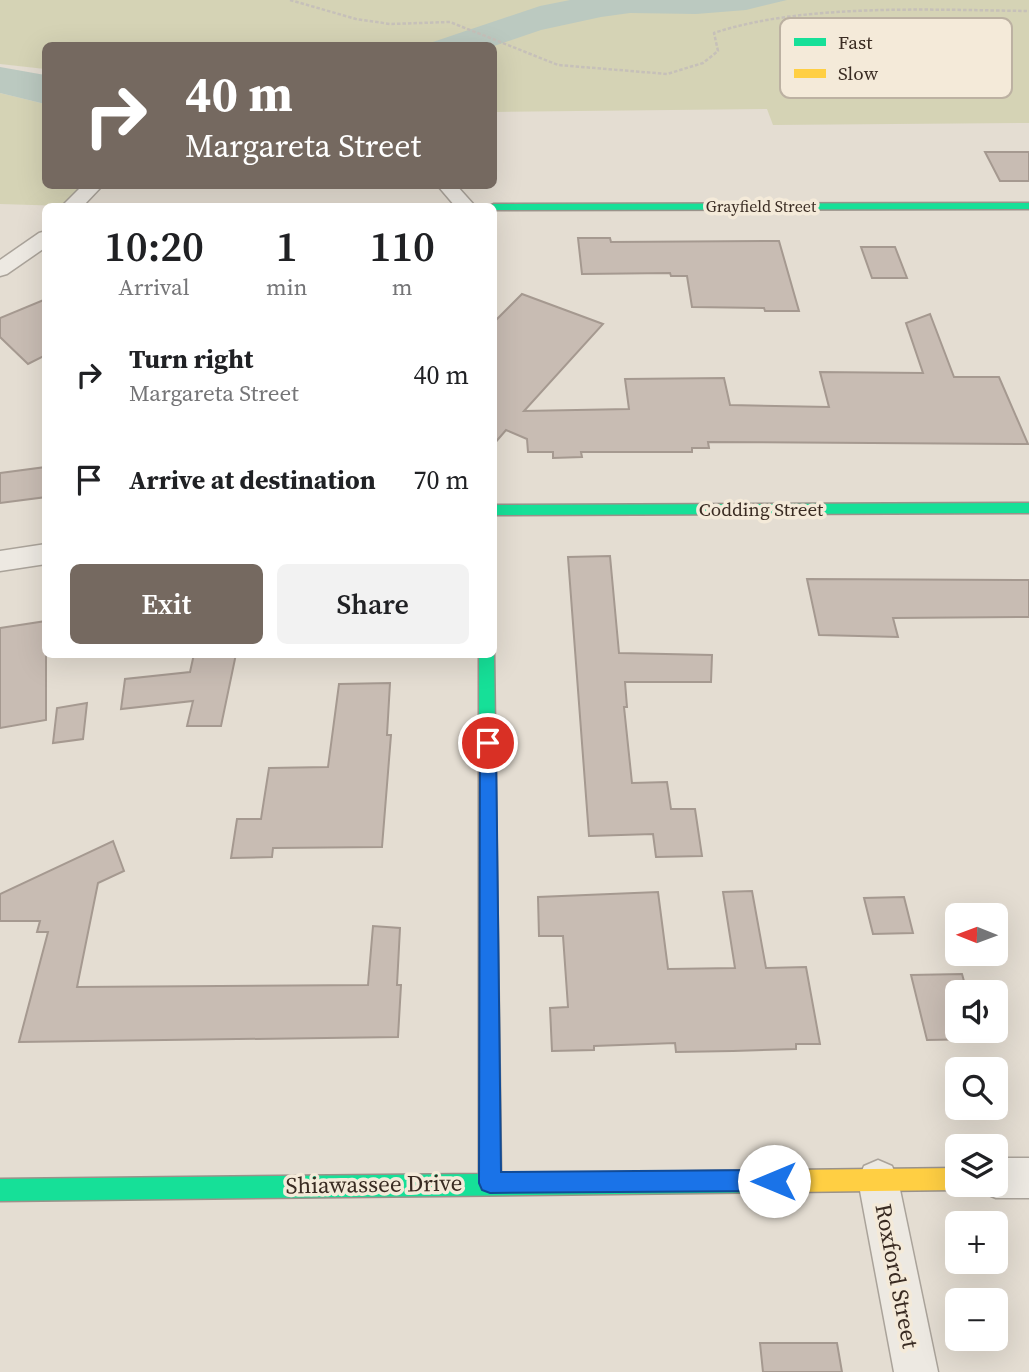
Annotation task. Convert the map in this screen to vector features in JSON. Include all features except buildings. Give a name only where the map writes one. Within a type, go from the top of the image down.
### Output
[{"type":"street","points":[[75,203],[89,189]]},
{"type":"street","points":[[450,189],[462,203]]},
{"type":"street","name":"Grayfield Street","points":[[497,207],[1029,206]]},
{"type":"street","points":[[0,270],[42,240]]},
{"type":"street","name":"Codding Street","points":[[497,510],[1029,509]]},
{"type":"street","points":[[0,561],[42,555]]},
{"type":"street","points":[[487,658],[490,1183]]},
{"type":"street","points":[[1008,1178],[1029,1178]]},
{"type":"street","name":"Shiawassee Drive","points":[[0,1190],[945,1179]]},
{"type":"street","name":"Roxford Street","points":[[878,1180],[916,1372]]},
{"type":"path","points":[[290,0],[356,19],[390,24],[450,22],[497,42]]},
{"type":"path","points":[[790,18],[844,12],[905,10],[1029,11]]},
{"type":"path","points":[[497,42],[558,65],[667,74],[703,63],[718,51],[714,33],[737,24],[780,19]]},
{"type":"shaded area","points":[[0,0],[1029,0],[1029,123],[773,125],[767,109],[497,112],[497,42],[42,42],[42,69],[0,64]]},
{"type":"shaded area","points":[[570,0],[787,0],[746,10],[696,14],[630,13],[601,17],[541,30],[497,45],[497,42],[433,42],[540,6]]},
{"type":"shaded area","points":[[0,67],[42,74],[42,103],[0,93]]},
{"type":"shaded area","points":[[0,93],[42,103],[42,189],[81,189],[68,203],[0,204]]},
{"type":"traffic: fast","points":[[497,207],[1029,206]]},
{"type":"traffic: fast","points":[[497,510],[1029,508]]},
{"type":"traffic: fast","points":[[487,658],[490,1183]]},
{"type":"traffic: fast","points":[[0,1190],[791,1181]]},
{"type":"traffic: slow","points":[[791,1181],[945,1179]]},
{"type":"route","points":[[488,743],[490,1183],[774,1181]]}]
